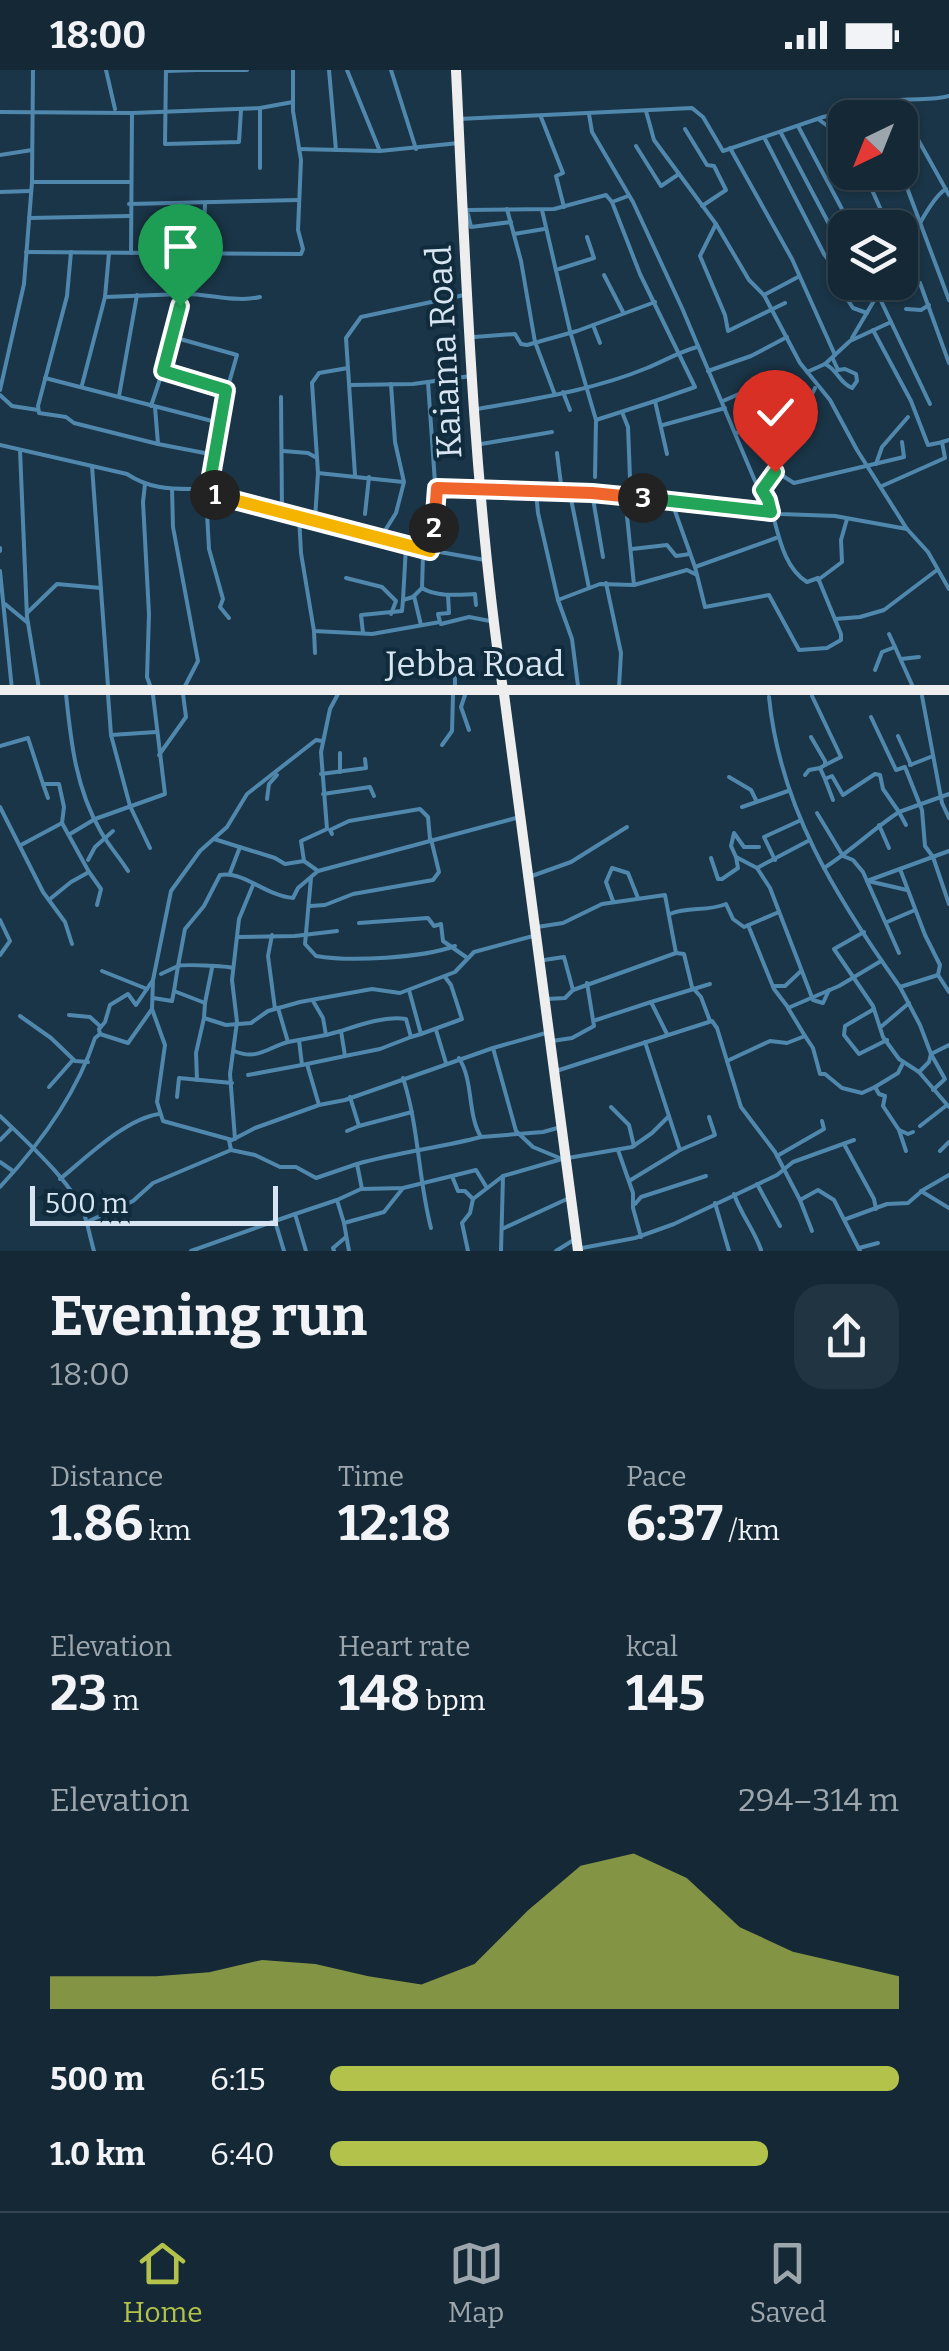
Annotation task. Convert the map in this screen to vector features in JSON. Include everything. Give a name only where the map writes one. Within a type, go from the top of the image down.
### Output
[{"type":"highway","name":"Kaiama Road","points":[[456,70],[470,376],[492,594],[489,621],[504,692],[542,961],[577,1246]]},
{"type":"highway","name":"Jebba Road","points":[[4,691],[108,692]]},
{"type":"highway","name":"Jebba Road","points":[[4,691],[458,694]]},
{"type":"highway","name":"Jebba Road","points":[[183,692],[918,694]]},
{"type":"highway","name":"Jebba Road","points":[[504,692],[918,694]]},
{"type":"highway","points":[[918,694],[949,692]]},
{"type":"street","points":[[33,70],[32,182],[24,284],[0,392],[12,406],[38,410]]},
{"type":"street","points":[[106,70],[116,112]]},
{"type":"street","points":[[241,108],[241,138],[236,142],[166,144],[166,70],[247,70]]},
{"type":"street","points":[[26,252],[301,254],[293,70]]},
{"type":"street","points":[[329,70],[336,150]]},
{"type":"street","points":[[347,70],[380,151]]},
{"type":"street","points":[[390,70],[416,149]]},
{"type":"street","points":[[900,100],[936,101],[949,96]]},
{"type":"street","points":[[0,112],[260,108],[293,102]]},
{"type":"street","points":[[260,108],[260,168]]},
{"type":"street","points":[[459,119],[692,108],[698,110],[723,152],[828,116]]},
{"type":"street","points":[[646,110],[652,137],[716,224],[749,280],[764,295],[814,384],[830,400],[907,529],[921,543],[949,588]]},
{"type":"street","points":[[131,253],[132,112]]},
{"type":"street","points":[[589,114],[592,132],[628,196],[768,500],[776,538],[798,575],[807,582],[818,580],[842,562],[841,540],[847,519]]},
{"type":"street","points":[[541,116],[563,174],[556,176],[564,207]]},
{"type":"street","points":[[818,118],[828,126]]},
{"type":"street","points":[[798,126],[842,210]]},
{"type":"street","points":[[685,128],[707,165],[714,166],[726,190],[702,206]]},
{"type":"street","points":[[782,133],[828,220]]},
{"type":"street","points":[[765,139],[836,270],[836,282],[853,308],[867,314]]},
{"type":"street","points":[[918,139],[948,192],[935,194],[918,231]]},
{"type":"street","points":[[299,149],[380,151],[459,143]]},
{"type":"street","points":[[636,146],[661,186],[679,174]]},
{"type":"street","points":[[730,148],[792,260],[838,370],[856,374],[857,381],[852,388],[825,364]]},
{"type":"street","points":[[0,155],[32,150]]},
{"type":"street","points":[[32,182],[130,182]]},
{"type":"street","points":[[908,190],[949,300]]},
{"type":"street","points":[[0,192],[31,191]]},
{"type":"street","points":[[511,222],[470,227],[465,210],[542,210],[606,195],[695,387],[596,420]]},
{"type":"street","points":[[612,202],[628,196]]},
{"type":"street","points":[[129,204],[300,200]]},
{"type":"street","points":[[203,255],[204,204]]},
{"type":"street","points":[[507,209],[535,342],[555,394]]},
{"type":"street","points":[[542,210],[570,331],[596,420],[595,477]]},
{"type":"street","points":[[28,218],[129,216]]},
{"type":"street","points":[[716,224],[700,256],[728,330],[784,303]]},
{"type":"street","points":[[514,234],[545,228]]},
{"type":"street","points":[[558,270],[594,258],[587,237]]},
{"type":"street","points":[[70,252],[67,296],[38,410],[42,416],[66,417],[74,424],[215,455]]},
{"type":"street","points":[[82,387],[105,297],[108,253]]},
{"type":"street","points":[[604,275],[623,312]]},
{"type":"street","points":[[764,295],[798,277]]},
{"type":"street","points":[[918,282],[949,362]]},
{"type":"street","points":[[106,289],[113,296]]},
{"type":"street","points":[[158,444],[152,407],[182,294]]},
{"type":"street","points":[[119,396],[137,295]]},
{"type":"street","points":[[355,476],[346,338],[362,318],[468,295]]},
{"type":"street","points":[[105,297],[260,297]]},
{"type":"street","points":[[851,341],[873,300]]},
{"type":"street","points":[[881,300],[930,404]]},
{"type":"street","points":[[469,338],[513,334],[524,346],[593,326],[654,302]]},
{"type":"street","points":[[906,309],[921,310],[929,305]]},
{"type":"street","points":[[807,372],[825,364],[851,341],[891,322]]},
{"type":"street","points":[[593,326],[600,343]]},
{"type":"street","points":[[873,330],[928,445],[946,441],[948,455],[882,486]]},
{"type":"street","points":[[173,337],[237,355],[226,390],[208,493],[210,548],[223,599],[221,612],[229,618]]},
{"type":"street","points":[[707,371],[752,356],[786,337]]},
{"type":"street","points":[[474,410],[555,394],[645,369],[697,346]]},
{"type":"street","points":[[316,519],[318,473],[312,382],[319,373],[348,368]]},
{"type":"street","points":[[163,371],[226,390]]},
{"type":"street","points":[[349,386],[470,376]]},
{"type":"street","points":[[45,378],[220,423]]},
{"type":"street","points":[[403,600],[422,588],[423,556],[430,551],[437,512],[428,382]]},
{"type":"street","points":[[722,402],[764,383]]},
{"type":"street","points":[[382,538],[396,513],[404,482],[395,442],[390,384]]},
{"type":"street","points":[[762,490],[786,447],[801,432],[802,416],[815,392],[814,384]]},
{"type":"street","points":[[563,392],[570,410]]},
{"type":"street","points":[[280,398],[282,510]]},
{"type":"street","points":[[655,402],[668,454]]},
{"type":"street","points":[[663,425],[726,408]]},
{"type":"street","points":[[622,412],[628,427],[630,478]]},
{"type":"street","points":[[876,464],[882,447],[908,418]]},
{"type":"street","points":[[736,433],[754,427],[766,434],[775,472],[794,483],[904,457],[902,442]]},
{"type":"street","points":[[476,445],[552,432]]},
{"type":"street","points":[[0,444],[127,474],[145,484],[172,490],[192,488],[406,546],[487,560]]},
{"type":"street","points":[[20,450],[28,623],[39,690]]},
{"type":"street","points":[[282,450],[317,458]]},
{"type":"street","points":[[557,452],[562,492]]},
{"type":"street","points":[[92,466],[111,734],[130,806],[150,848]]},
{"type":"street","points":[[318,473],[404,482]]},
{"type":"street","points":[[365,514],[369,477]]},
{"type":"street","points":[[70,834],[95,818],[165,794],[153,693],[147,676],[145,484]]},
{"type":"street","points":[[437,488],[592,493],[847,519],[907,529]]},
{"type":"street","points":[[159,755],[186,717],[183,692],[198,661],[172,527],[172,490]]},
{"type":"street","points":[[536,492],[558,600],[572,638],[578,691]]},
{"type":"street","points":[[570,492],[589,588]]},
{"type":"street","points":[[592,493],[603,557]]},
{"type":"street","points":[[625,496],[634,585]]},
{"type":"street","points":[[670,500],[705,606],[772,596],[783,626],[802,652],[826,648],[841,640],[818,580]]},
{"type":"street","points":[[299,515],[315,653]]},
{"type":"street","points":[[695,567],[776,538]]},
{"type":"street","points":[[630,549],[667,545],[676,556],[690,554]]},
{"type":"street","points":[[363,634],[360,615],[402,612],[406,546]]},
{"type":"street","points":[[558,600],[606,583],[634,585],[687,570],[698,576]]},
{"type":"street","points":[[834,618],[860,617],[884,610],[938,570]]},
{"type":"street","points":[[0,571],[5,604],[4,691]]},
{"type":"street","points":[[346,578],[388,590],[396,601],[390,614]]},
{"type":"street","points":[[606,583],[621,654],[619,691]]},
{"type":"street","points":[[28,612],[56,584],[100,588]]},
{"type":"street","points":[[422,588],[448,595],[475,594],[476,605]]},
{"type":"street","points":[[440,622],[438,614],[449,613],[448,595]]},
{"type":"street","points":[[414,596],[421,627]]},
{"type":"street","points":[[5,604],[28,623]]},
{"type":"street","points":[[314,631],[363,634],[469,618],[489,621]]},
{"type":"street","points":[[889,634],[918,694],[946,795],[942,803],[949,818]]},
{"type":"street","points":[[875,670],[882,652],[895,647]]},
{"type":"street","points":[[901,659],[920,657]]},
{"type":"street","points":[[456,669],[468,730]]},
{"type":"street","points":[[66,694],[74,766],[104,837],[128,871]]},
{"type":"street","points":[[318,872],[304,861],[300,841],[327,829],[322,794],[322,741],[338,694]]},
{"type":"street","points":[[442,745],[452,730],[458,694]]},
{"type":"street","points":[[769,696],[775,749],[799,822],[900,987],[945,1080],[933,1090]]},
{"type":"street","points":[[805,774],[841,757],[812,696]]},
{"type":"street","points":[[870,717],[896,770],[933,756]]},
{"type":"street","points":[[111,734],[156,732]]},
{"type":"street","points":[[811,736],[834,800]]},
{"type":"street","points":[[898,736],[919,804],[925,846],[933,857],[949,904]]},
{"type":"street","points":[[0,746],[28,738],[48,798]]},
{"type":"street","points":[[322,741],[316,740],[247,794],[227,827],[200,852],[171,891],[152,1009],[165,1046],[157,1102],[169,1125],[232,1140],[255,1128],[458,1058],[585,1032],[596,1020],[587,983]]},
{"type":"street","points":[[340,752],[340,772]]},
{"type":"street","points":[[321,774],[366,768],[366,759]]},
{"type":"street","points":[[825,779],[832,776],[843,795],[880,775],[883,790],[906,826]]},
{"type":"street","points":[[729,777],[751,790],[756,800]]},
{"type":"street","points":[[267,799],[269,780]]},
{"type":"street","points":[[43,784],[59,784],[64,807],[62,823],[101,890],[98,905]]},
{"type":"street","points":[[322,794],[370,787],[374,796]]},
{"type":"street","points":[[742,806],[788,791]]},
{"type":"street","points":[[824,868],[900,812],[946,795]]},
{"type":"street","points":[[0,807],[43,892],[65,922],[72,944]]},
{"type":"street","points":[[293,896],[299,902],[324,905],[353,894],[432,880],[439,872],[428,818],[420,809],[349,821],[330,830],[332,834]]},
{"type":"street","points":[[817,812],[843,856],[853,860],[866,881],[899,954]]},
{"type":"street","points":[[153,998],[172,1001],[186,929],[220,875],[230,873],[276,897],[293,896],[318,872],[521,817]]},
{"type":"street","points":[[775,860],[764,837],[799,822]]},
{"type":"street","points":[[21,845],[62,823]]},
{"type":"street","points":[[879,825],[888,848]]},
{"type":"street","points":[[529,877],[570,862],[627,827]]},
{"type":"street","points":[[88,860],[113,831]]},
{"type":"street","points":[[710,858],[718,879],[722,880],[738,868],[732,846],[734,833],[744,847],[759,846]]},
{"type":"street","points":[[214,839],[285,864],[304,861]]},
{"type":"street","points":[[757,868],[808,841]]},
{"type":"street","points":[[230,873],[240,847]]},
{"type":"street","points":[[866,881],[949,851]]},
{"type":"street","points":[[736,858],[757,868],[779,912],[811,997],[822,1003],[829,990]]},
{"type":"street","points":[[614,902],[606,882],[612,868],[628,872],[638,898]]},
{"type":"street","points":[[900,869],[940,965],[938,975],[949,992]]},
{"type":"street","points":[[50,899],[90,872]]},
{"type":"street","points":[[311,877],[306,944],[321,958],[418,954],[455,946]]},
{"type":"street","points":[[866,881],[907,890]]},
{"type":"street","points":[[232,1150],[231,1062],[237,1022],[232,996],[233,968],[242,908],[254,885]]},
{"type":"street","points":[[452,985],[455,972],[474,952],[563,923],[602,904],[638,898],[665,895],[676,953]]},
{"type":"street","points":[[668,903],[678,910]]},
{"type":"street","points":[[670,914],[678,910],[711,910],[726,904],[733,919],[744,927],[779,912]]},
{"type":"street","points":[[887,922],[915,910]]},
{"type":"street","points":[[359,922],[428,918],[434,926],[441,924],[443,941],[466,957]]},
{"type":"street","points":[[0,920],[10,941],[0,954]]},
{"type":"street","points":[[748,926],[773,986],[813,1048],[820,1074],[842,1088],[862,1093],[898,1073],[903,1063]]},
{"type":"street","points":[[237,937],[337,931]]},
{"type":"street","points":[[864,932],[834,948],[874,1009],[886,1040],[903,1063],[919,1072],[948,1106],[920,1126]]},
{"type":"street","points":[[272,935],[268,956],[277,1008],[288,1042]]},
{"type":"street","points":[[546,1000],[565,998],[587,983],[676,953],[684,954],[692,987],[701,997],[710,1021],[718,1028],[741,1107],[777,1156],[812,1231]]},
{"type":"street","points":[[542,961],[564,956],[573,990]]},
{"type":"street","points":[[788,1008],[881,961]]},
{"type":"street","points":[[0,1186],[72,1095],[110,1005],[128,994],[136,1005],[156,978],[178,966],[188,963],[206,969],[233,968]]},
{"type":"street","points":[[197,1080],[196,1053],[212,967]]},
{"type":"street","points":[[102,971],[146,988]]},
{"type":"street","points":[[773,986],[785,986],[801,971]]},
{"type":"street","points":[[204,1018],[226,1025],[254,1022],[277,1008],[372,989],[395,993],[455,972]]},
{"type":"street","points":[[156,978],[174,975]]},
{"type":"street","points":[[900,987],[938,975]]},
{"type":"street","points":[[248,1075],[380,1049],[462,1019],[452,985],[445,977]]},
{"type":"street","points":[[596,1020],[710,984]]},
{"type":"street","points":[[409,990],[421,1034]]},
{"type":"street","points":[[174,991],[205,1003]]},
{"type":"street","points":[[314,1001],[326,1035]]},
{"type":"street","points":[[651,1002],[666,1034]]},
{"type":"street","points":[[880,1026],[908,1003]]},
{"type":"street","points":[[100,1034],[128,1043],[152,1009]]},
{"type":"street","points":[[874,1009],[849,1022],[844,1036],[858,1054],[886,1040]]},
{"type":"street","points":[[69,1015],[90,1017],[100,1027]]},
{"type":"street","points":[[20,1016],[52,1038],[73,1059],[81,1064],[88,1062]]},
{"type":"street","points":[[234,1051],[254,1055],[272,1052],[288,1042],[398,1017],[406,1018],[411,1037]]},
{"type":"street","points":[[556,1071],[710,1021]]},
{"type":"street","points":[[436,1030],[446,1062]]},
{"type":"street","points":[[341,1031],[345,1056]]},
{"type":"street","points":[[726,1062],[770,1041],[786,1043],[805,1036]]},
{"type":"street","points":[[299,1040],[319,1105]]},
{"type":"street","points":[[645,1042],[680,1150]]},
{"type":"street","points":[[919,1072],[931,1054],[949,1045]]},
{"type":"street","points":[[492,1048],[518,1133],[533,1147],[564,1159]]},
{"type":"street","points":[[458,1058],[464,1065],[475,1126],[481,1137]]},
{"type":"street","points":[[48,1087],[73,1059]]},
{"type":"street","points":[[177,1097],[179,1078],[232,1082]]},
{"type":"street","points":[[404,1078],[432,1228]]},
{"type":"street","points":[[875,1087],[885,1096],[883,1106],[899,1130],[906,1150]]},
{"type":"street","points":[[350,1097],[359,1126]]},
{"type":"street","points":[[611,1107],[629,1125],[634,1146]]},
{"type":"street","points":[[347,1131],[413,1112]]},
{"type":"street","points":[[60,1180],[110,1139],[143,1118],[160,1114]]},
{"type":"street","points":[[0,1116],[34,1145],[60,1180],[87,1222],[94,1251]]},
{"type":"street","points":[[468,1251],[462,1222],[470,1213],[473,1200],[503,1176],[634,1146],[669,1116]]},
{"type":"street","points":[[629,1182],[680,1150],[715,1135],[709,1116]]},
{"type":"street","points":[[777,1156],[818,1135],[824,1129],[822,1120]]},
{"type":"street","points":[[87,1222],[133,1201],[153,1183],[232,1150],[252,1154],[280,1168],[296,1167],[316,1178],[416,1148],[563,1126]]},
{"type":"street","points":[[0,1140],[12,1128]]},
{"type":"street","points":[[899,1130],[913,1132]]},
{"type":"street","points":[[556,1251],[641,1236],[674,1224],[777,1175],[782,1168],[854,1140]]},
{"type":"street","points":[[940,1150],[949,1142]]},
{"type":"street","points":[[844,1144],[876,1210]]},
{"type":"street","points":[[617,1149],[633,1193],[641,1236]]},
{"type":"street","points":[[0,1162],[13,1171]]},
{"type":"street","points":[[357,1164],[362,1189]]},
{"type":"street","points":[[191,1251],[362,1189],[403,1188],[477,1171],[487,1188]]},
{"type":"street","points":[[777,1175],[788,1179]]},
{"type":"street","points":[[844,1219],[888,1204],[908,1203],[949,1175]]},
{"type":"street","points":[[452,1176],[458,1191],[465,1191],[473,1200]]},
{"type":"street","points":[[501,1251],[503,1176]]},
{"type":"street","points":[[633,1208],[640,1197],[706,1176]]},
{"type":"street","points":[[758,1184],[780,1226]]},
{"type":"street","points":[[344,1223],[384,1212],[403,1188]]},
{"type":"street","points":[[800,1200],[818,1190],[822,1192],[834,1200],[860,1250],[878,1243]]},
{"type":"street","points":[[921,1191],[949,1208]]},
{"type":"street","points":[[633,1193],[640,1197]]},
{"type":"street","points":[[734,1194],[761,1250]]},
{"type":"street","points":[[502,1228],[571,1196]]},
{"type":"street","points":[[336,1200],[349,1251]]},
{"type":"street","points":[[714,1203],[728,1251]]},
{"type":"street","points":[[295,1214],[306,1251]]},
{"type":"street","points":[[274,1222],[284,1251]]},
{"type":"street","points":[[334,1251],[346,1234]]},
{"type":"street","points":[[218,1244],[218,1251]]},
{"type":"route","points":[[180,306],[163,371],[226,390],[208,493],[229,499],[430,551],[437,488],[610,494],[771,512],[762,490],[775,472]]}]
